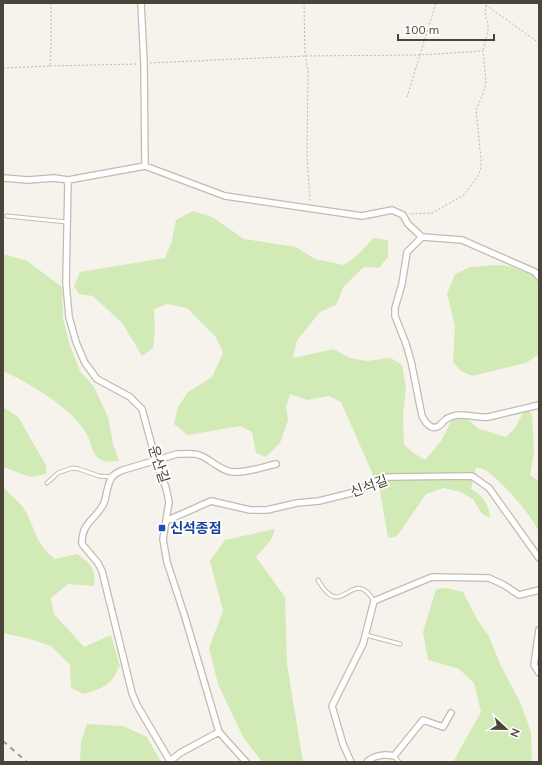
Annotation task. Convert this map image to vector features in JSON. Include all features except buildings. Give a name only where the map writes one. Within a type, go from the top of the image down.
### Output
[{"type":"street","points":[[141,3],[144,63],[145,166]]},
{"type":"street","points":[[3,178],[28,180],[54,178],[68,180],[145,166],[224,196],[362,216],[392,210],[403,215],[408,224],[422,237],[462,240],[535,272],[539,277]]},
{"type":"street","name":"운산길","points":[[68,180],[66,283],[70,317],[76,342],[85,363],[97,379],[130,397],[142,409],[156,461],[168,495],[169,502],[163,539],[167,562],[186,617],[219,732],[246,762]]},
{"type":"street","points":[[422,237],[407,252],[402,284],[394,308],[395,316],[411,361],[422,416],[425,422],[429,426],[435,428],[446,419],[453,416],[460,415],[481,418],[539,405]]},
{"type":"street","points":[[219,732],[180,752],[170,762],[137,705],[132,693],[102,571],[98,563],[82,544],[82,539],[86,527],[104,502],[112,477],[115,473],[177,454],[201,455],[231,472],[276,464]]},
{"type":"street","name":"신석길","points":[[166,521],[211,501],[250,510],[267,510],[296,503],[319,501],[351,493],[388,477],[472,476],[489,488],[539,558]]},
{"type":"street","points":[[351,762],[343,744],[332,706],[363,644],[374,601],[432,577],[489,578],[519,595],[539,590]]},
{"type":"street","points":[[539,630],[534,665],[539,673]]},
{"type":"street","points":[[367,762],[382,755],[394,756],[423,720],[443,727],[451,713]]},
{"type":"lane","points":[[7,216],[67,222]]},
{"type":"lane","points":[[47,483],[58,473],[72,468],[98,476],[112,477]]},
{"type":"lane","points":[[318,580],[330,595],[336,598],[341,597],[356,588],[360,588],[368,592],[374,601]]},
{"type":"lane","points":[[366,635],[400,644]]},
{"type":"lane","points":[[394,756],[400,762]]},
{"type":"path","points":[[50,3],[50,66]]},
{"type":"path","points":[[304,3],[305,56],[308,70],[307,154],[311,208]]},
{"type":"path","points":[[407,97],[436,3]]},
{"type":"path","points":[[485,3],[539,43]]},
{"type":"path","points":[[403,215],[432,213],[464,195],[478,176],[481,168],[481,159],[476,110],[486,82],[483,50],[488,31],[488,23],[485,15],[486,5]]},
{"type":"path","points":[[3,68],[305,56],[420,55],[483,50]]},
{"type":"green space","points":[[193,211],[212,217],[244,239],[296,247],[315,259],[344,265],[359,254],[373,238],[388,240],[388,257],[379,268],[364,267],[344,286],[336,305],[320,312],[297,340],[293,358],[334,349],[350,358],[366,361],[391,358],[402,365],[406,388],[403,415],[404,445],[425,460],[441,441],[452,420],[466,418],[479,429],[506,437],[515,428],[525,409],[532,414],[534,452],[530,475],[539,481],[539,532],[523,507],[505,487],[489,472],[476,468],[471,489],[485,501],[490,518],[482,514],[473,499],[460,492],[444,488],[426,494],[397,536],[388,538],[380,491],[341,402],[329,396],[307,400],[290,394],[286,407],[288,420],[280,443],[266,457],[256,453],[252,432],[241,426],[188,435],[174,424],[178,407],[188,392],[212,377],[223,353],[216,337],[187,308],[167,304],[154,309],[155,329],[153,348],[142,356],[123,324],[93,296],[79,294],[74,286],[80,272],[165,258],[172,241],[176,220]]},
{"type":"green space","points":[[3,254],[27,261],[62,287],[63,318],[70,346],[80,371],[94,387],[108,417],[113,444],[119,461],[107,462],[98,458],[94,453],[85,431],[69,413],[48,396],[3,371]]},
{"type":"green space","points":[[496,265],[509,266],[535,276],[539,281],[539,354],[526,363],[472,376],[461,371],[453,362],[455,326],[447,294],[455,274],[471,267]]},
{"type":"green space","points":[[3,407],[18,417],[46,465],[46,474],[30,477],[3,467]]},
{"type":"green space","points":[[3,488],[24,509],[40,543],[49,554],[55,559],[77,554],[92,567],[94,586],[68,584],[51,598],[54,614],[84,647],[111,635],[120,666],[113,679],[102,688],[84,694],[71,688],[70,665],[51,646],[30,639],[3,633]]},
{"type":"green space","points":[[275,529],[271,540],[256,557],[285,597],[287,664],[303,762],[262,762],[243,737],[218,684],[209,648],[223,611],[210,561],[225,540]]},
{"type":"green space","points":[[446,588],[463,592],[477,619],[489,637],[501,666],[520,702],[531,732],[532,762],[453,762],[481,712],[474,683],[459,669],[428,660],[423,632],[436,589]]},
{"type":"green space","points":[[87,724],[123,726],[147,737],[161,762],[80,762],[81,742]]},
{"type":"railway","points":[[3,741],[27,762]]},
{"type":"place","name":"신석종점","points":[[162,528]]}]
